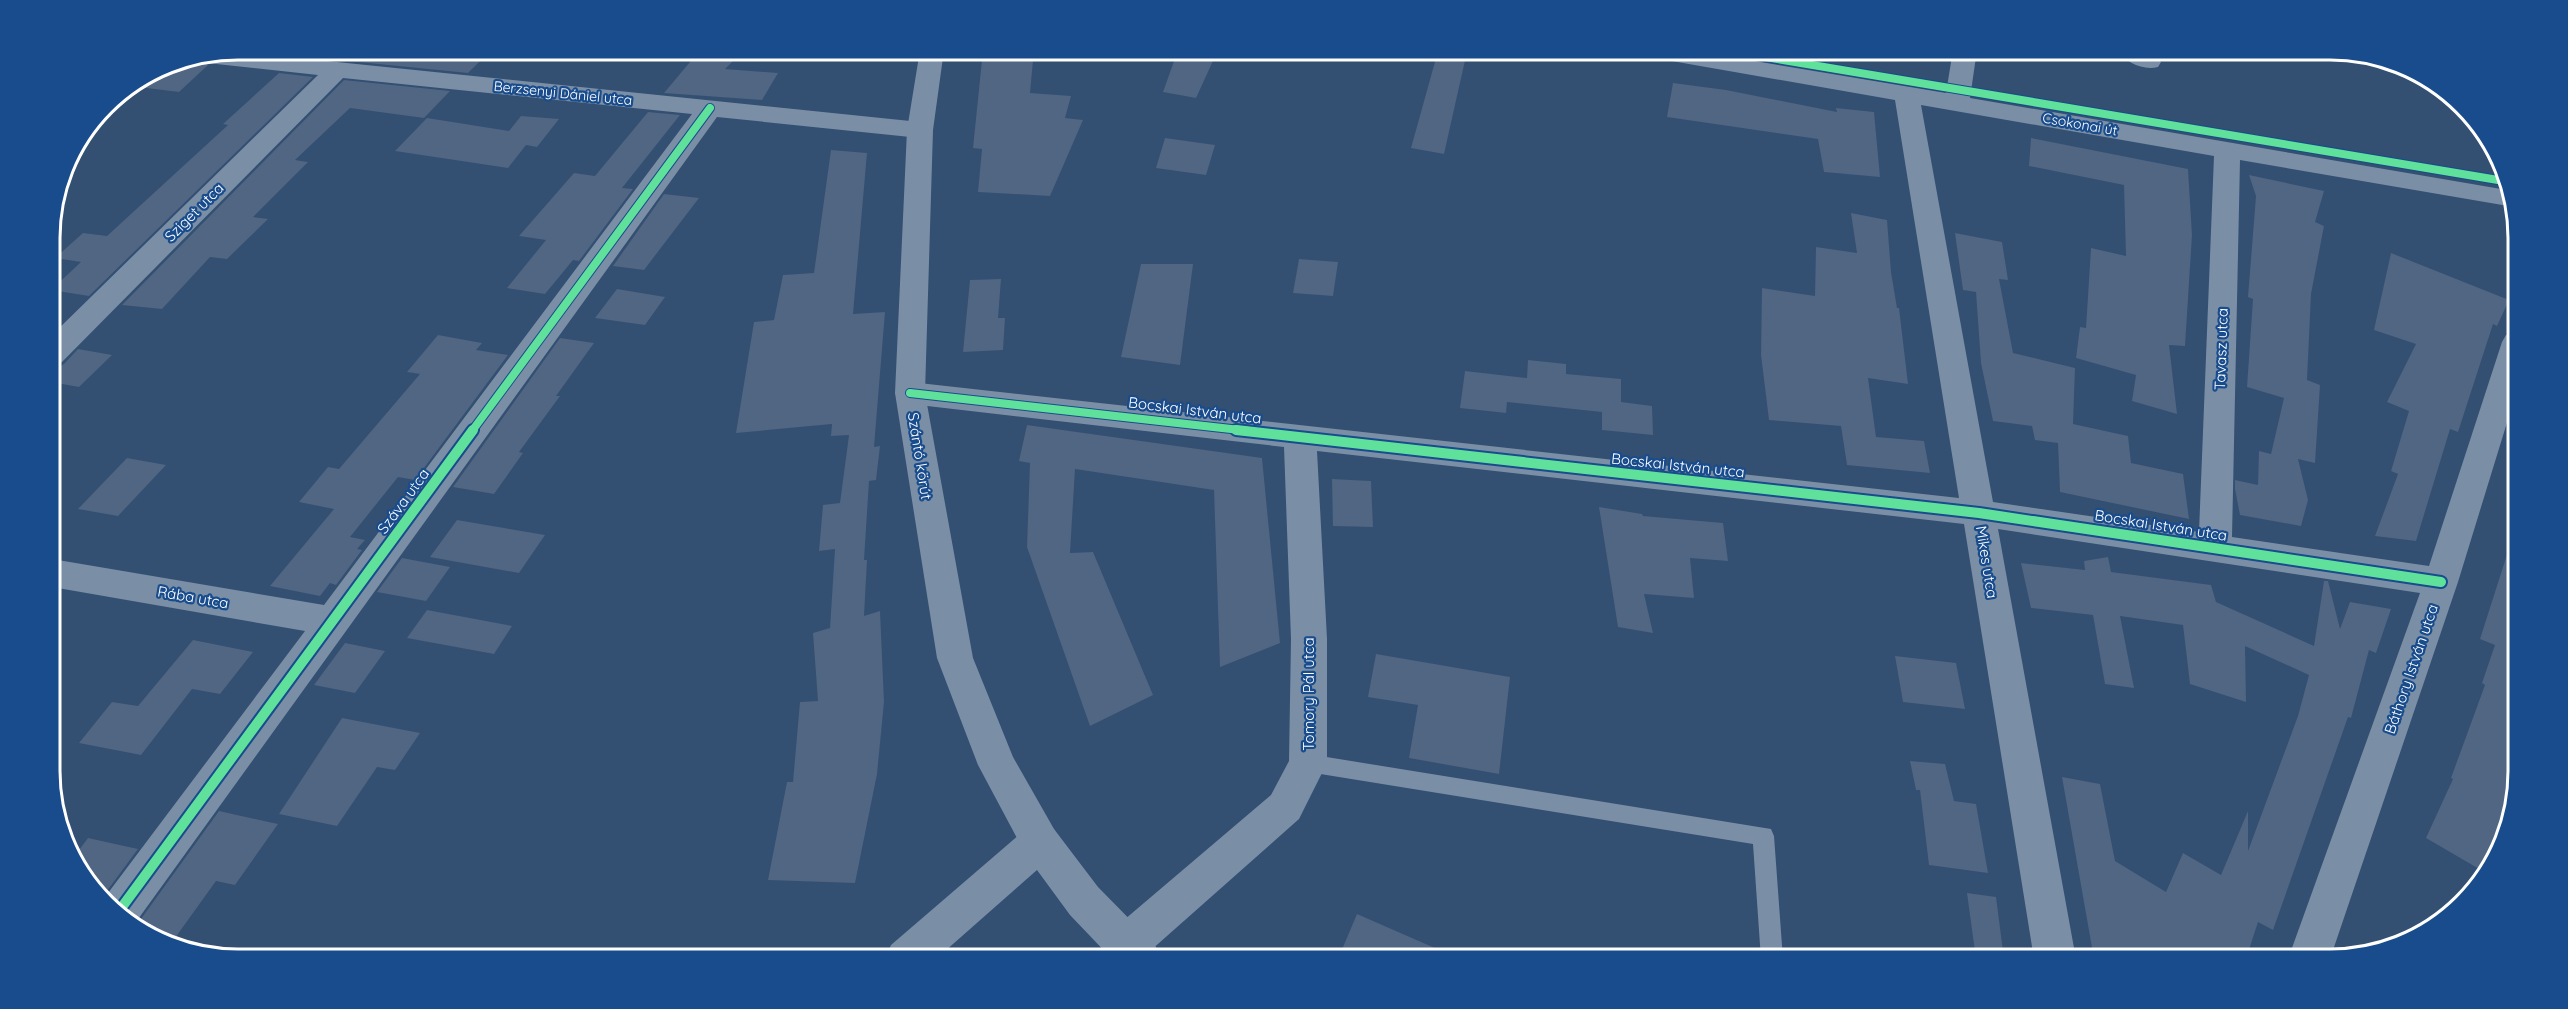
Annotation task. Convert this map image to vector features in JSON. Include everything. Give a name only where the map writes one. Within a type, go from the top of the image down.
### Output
[{"type":"street","name":"Berzsenyi Dániel utca","points":[[244,60],[920,130]]},
{"type":"street","name":"Szántó körút","points":[[930,60],[920,130],[910,393],[955,658],[997,765],[1040,842],[1084,901],[1130,949]]},
{"type":"street","name":"Csokonai út","points":[[1708,60],[2503,198]]},
{"type":"street","points":[[1958,102],[1964,60]]},
{"type":"street","name":"Sziget utca","points":[[60,345],[337,70]]},
{"type":"street","name":"Mikes utca","points":[[1906,93],[2053,949]]},
{"type":"street","name":"Száva utca","points":[[123,906],[710,108]]},
{"type":"street","name":"Tavasz utca","points":[[2215,549],[2227,150]]},
{"type":"street","name":"Báthory István utca","points":[[2313,949],[2441,582],[2508,370]]},
{"type":"street","name":"Bocskai István utca","points":[[910,393],[1979,513],[2441,582]]},
{"type":"street","name":"Tomory Pál utca","points":[[1136,949],[1286,807],[1308,763],[1309,639],[1300,438]]},
{"type":"street","name":"Rába utca","points":[[60,574],[333,621]]},
{"type":"street","points":[[917,949],[1040,842]]},
{"type":"lane","points":[[1308,763],[1763,836],[1771,949]]},
{"type":"building","points":[[339,60],[481,60],[468,73]]},
{"type":"building","points":[[692,60],[734,60],[725,69],[778,73],[762,100],[664,93]]},
{"type":"building","points":[[982,60],[1033,60],[1030,93],[1071,96],[1065,118],[1083,120],[1050,196],[978,192],[982,149],[973,148]]},
{"type":"building","points":[[1174,60],[1213,60],[1196,98],[1163,92]]},
{"type":"building","points":[[1435,60],[1465,60],[1444,154],[1411,148]]},
{"type":"building","points":[[208,65],[179,92],[144,88],[181,69]]},
{"type":"building","points":[[279,73],[313,77],[89,296],[60,291],[60,282],[81,262],[60,259],[60,254],[83,233],[107,236],[228,125],[223,124]]},
{"type":"building","points":[[344,80],[450,91],[424,118],[350,108],[295,160],[308,162],[253,217],[268,219],[227,259],[210,257],[162,309],[122,305]]},
{"type":"building","points":[[1673,83],[1726,90],[1837,112],[1836,108],[1874,112],[1880,177],[1824,172],[1818,139],[1667,117]]},
{"type":"building","points":[[648,112],[680,115],[622,188],[633,189],[579,261],[573,260],[545,294],[507,288],[546,240],[519,236],[574,173],[595,176]]},
{"type":"building","points":[[521,116],[559,119],[537,147],[526,145],[508,168],[395,151],[427,118],[509,131]]},
{"type":"building","points":[[1165,138],[1215,145],[1206,175],[1156,168]]},
{"type":"building","points":[[2031,138],[2188,169],[2192,235],[2185,346],[2169,345],[2177,414],[2132,401],[2136,375],[2076,358],[2080,327],[2086,328],[2091,248],[2126,256],[2124,185],[2029,166]]},
{"type":"building","points":[[831,150],[867,153],[853,314],[885,312],[874,447],[880,446],[876,480],[869,481],[864,560],[867,560],[864,616],[880,611],[884,702],[877,774],[855,883],[768,880],[787,782],[793,782],[800,702],[818,701],[813,633],[830,628],[835,549],[819,551],[823,505],[840,503],[849,435],[831,436],[832,424],[736,433],[754,322],[774,320],[783,275],[814,273]]},
{"type":"building","points":[[2249,175],[2324,191],[2315,222],[2324,226],[2311,294],[2307,380],[2320,385],[2315,463],[2298,459],[2308,500],[2301,526],[2240,515],[2235,489],[2235,480],[2258,485],[2259,451],[2271,454],[2284,398],[2247,387],[2253,299],[2248,297],[2256,196]]},
{"type":"building","points":[[664,194],[699,198],[644,270],[613,266]]},
{"type":"building","points":[[1851,213],[1887,220],[1891,272],[1897,308],[1899,308],[1908,384],[1868,378],[1876,437],[1924,441],[1930,473],[1847,465],[1841,426],[1769,420],[1761,355],[1762,288],[1815,296],[1816,247],[1857,253]]},
{"type":"building","points":[[1955,233],[2002,242],[2008,280],[1999,279],[2013,353],[2075,368],[2073,424],[2128,436],[2131,463],[2183,474],[2189,519],[2060,492],[2058,443],[2035,440],[2032,426],[1993,421],[1981,363],[1976,292],[1963,290]]},
{"type":"building","points":[[2391,253],[2508,300],[2497,326],[2493,324],[2458,432],[2450,429],[2416,541],[2375,536],[2398,474],[2391,471],[2409,411],[2387,402],[2416,344],[2374,330]]},
{"type":"building","points":[[1299,259],[1338,262],[1333,296],[1293,293]]},
{"type":"building","points":[[1141,264],[1193,264],[1180,365],[1121,357]]},
{"type":"building","points":[[1001,279],[998,318],[1005,318],[1003,350],[963,352],[970,280]]},
{"type":"building","points":[[617,289],[665,297],[645,325],[595,318]]},
{"type":"building","points":[[438,335],[482,343],[476,350],[508,355],[415,480],[398,477],[350,537],[365,540],[357,549],[362,550],[336,585],[330,583],[320,596],[270,586],[334,509],[299,502],[328,467],[339,469],[420,374],[407,372]]},
{"type":"building","points":[[560,338],[594,343],[556,396],[560,396],[519,452],[523,453],[494,494],[453,487]]},
{"type":"building","points":[[78,349],[112,355],[79,387],[60,384],[60,366]]},
{"type":"building","points":[[1528,360],[1566,364],[1566,374],[1621,379],[1621,402],[1652,406],[1653,435],[1602,430],[1602,412],[1507,402],[1506,413],[1460,408],[1465,371],[1527,378]]},
{"type":"building","points":[[1027,425],[1262,458],[1280,643],[1220,667],[1214,490],[1075,469],[1070,553],[1093,552],[1153,695],[1090,726],[1027,547],[1030,463],[1019,461]]},
{"type":"building","points":[[127,458],[166,465],[118,516],[78,509]]},
{"type":"building","points":[[1332,479],[1371,481],[1373,527],[1333,526]]},
{"type":"building","points":[[1599,507],[1643,516],[1723,523],[1728,561],[1690,558],[1694,598],[1644,594],[1653,633],[1618,627]]},
{"type":"building","points":[[457,520],[545,535],[519,573],[430,557]]},
{"type":"building","points":[[2508,552],[2508,783],[2499,828],[2478,868],[2426,838],[2453,779],[2451,778],[2485,685],[2482,683],[2495,645],[2480,639]]},
{"type":"building","points":[[2108,557],[2111,572],[2211,585],[2216,602],[2314,646],[2324,581],[2328,581],[2340,629],[2350,602],[2391,609],[2376,653],[2369,650],[2351,718],[2348,717],[2273,930],[2258,922],[2249,949],[2092,949],[2062,777],[2100,784],[2115,861],[2166,892],[2183,853],[2221,875],[2248,811],[2248,851],[2298,716],[2309,675],[2245,646],[2246,702],[2190,684],[2183,625],[2120,616],[2134,688],[2105,684],[2093,615],[2031,608],[2021,563],[2085,570],[2084,561]]},
{"type":"building","points":[[402,558],[450,567],[426,601],[377,592]]},
{"type":"building","points":[[427,610],[512,626],[494,654],[407,638]]},
{"type":"building","points":[[193,640],[253,652],[220,694],[192,689],[141,755],[79,743],[112,702],[138,706]]},
{"type":"building","points":[[345,643],[385,651],[355,693],[314,685]]},
{"type":"building","points":[[1376,654],[1510,677],[1499,774],[1409,758],[1418,705],[1368,697]]},
{"type":"building","points":[[1895,656],[1956,663],[1965,709],[1903,702]]},
{"type":"building","points":[[342,718],[420,733],[395,770],[377,767],[337,826],[279,814]]},
{"type":"building","points":[[1910,761],[1945,764],[1954,801],[1976,804],[1988,873],[1929,865],[1920,790],[1916,790]]},
{"type":"building","points":[[219,811],[278,824],[235,885],[216,881],[175,938],[140,920]]},
{"type":"building","points":[[88,838],[138,849],[107,891],[78,851]]},
{"type":"building","points":[[1967,893],[1996,897],[2003,949],[1975,949]]},
{"type":"building","points":[[1357,914],[1437,949],[1342,949]]},
{"type":"cycle path","points":[[1783,60],[2498,180]]},
{"type":"cycle path","points":[[123,906],[710,108]]},
{"type":"cycle path","points":[[910,393],[1979,513],[2441,582]]}]
